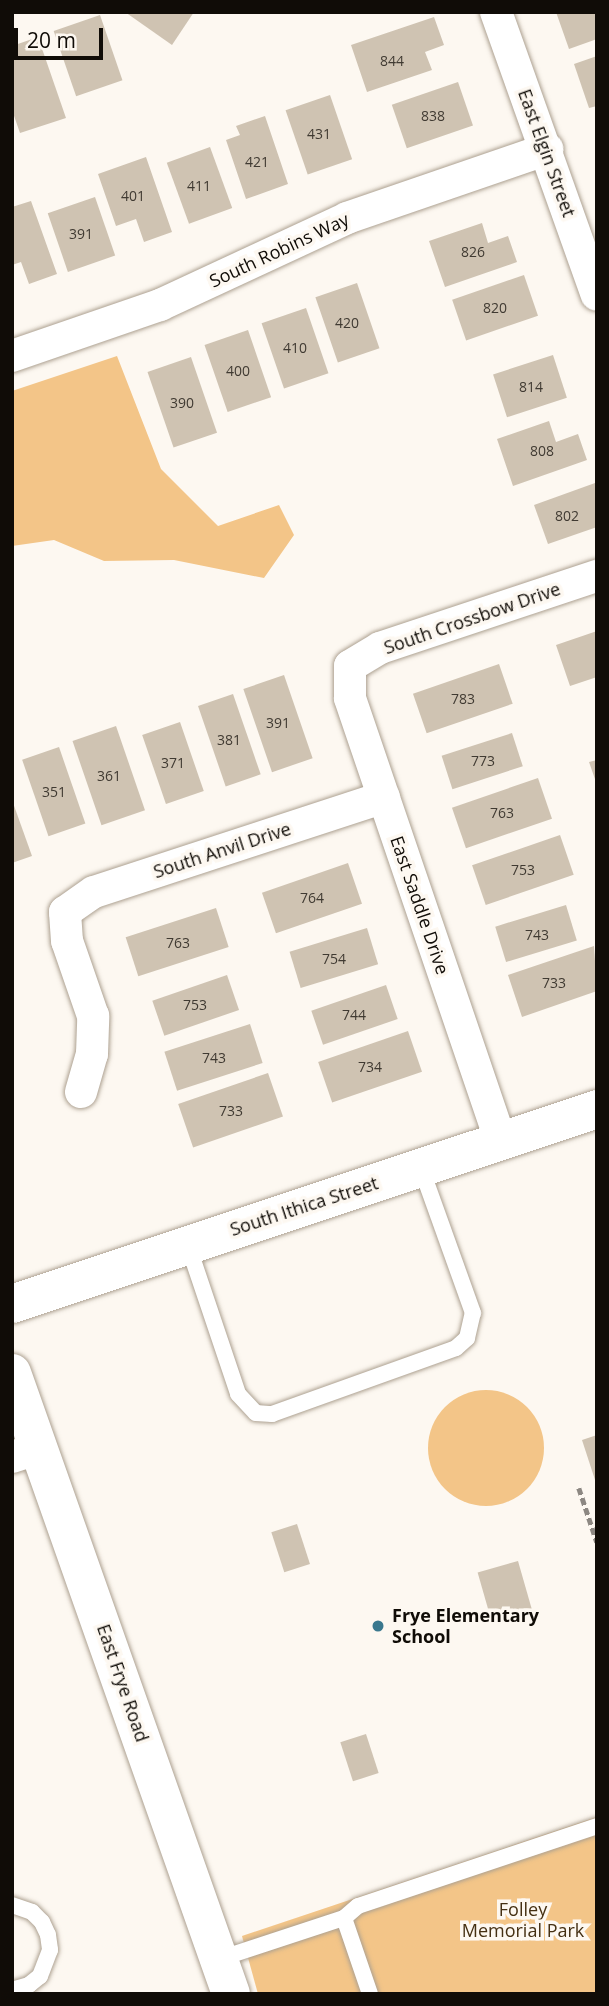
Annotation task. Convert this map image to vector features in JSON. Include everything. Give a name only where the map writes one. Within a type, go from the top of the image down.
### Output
[{"type":"street","name":"East Elgin Street","points":[[496,12],[597,295]]},
{"type":"street","name":"South Robins Way","points":[[12,356],[160,305],[346,218],[547,149]]},
{"type":"street","name":"South Crossbow Drive","points":[[350,666],[380,648],[597,576]]},
{"type":"street","name":"East Saddle Drive","points":[[350,666],[350,698],[501,1142]]},
{"type":"street","name":"South Anvil Drive","points":[[81,1092],[92,1054],[93,1016],[67,941],[65,912],[94,892],[384,797]]},
{"type":"street","name":"South Ithica Street","points":[[12,1304],[187,1243],[597,1109]]},
{"type":"street","name":"East Frye Road","points":[[12,1374],[26,1452],[225,1976]]},
{"type":"lane","points":[[187,1243],[238,1394],[256,1413],[272,1414],[456,1348],[467,1338],[473,1313],[421,1168]]},
{"type":"lane","points":[[225,1976],[344,1918],[358,1906],[597,1826]]},
{"type":"lane","points":[[12,1905],[32,1912],[42,1922],[50,1950],[40,1976],[15,1992]]},
{"type":"lane","points":[[344,1918],[370,1994]]},
{"type":"path","points":[[579,1488],[597,1542]]},
{"type":"green space","points":[[117,356],[161,469],[218,526],[279,505],[294,535],[264,578],[174,560],[104,561],[54,540],[12,546],[12,391]]},
{"type":"green space","points":[[486,1390],[508,1395],[527,1407],[539,1426],[544,1448],[539,1470],[527,1489],[508,1501],[486,1506],[464,1501],[445,1489],[433,1470],[428,1448],[433,1426],[445,1407],[464,1395]]},
{"type":"green space","name":"Folley Memorial Park","points":[[597,1817],[597,1994],[258,1994],[242,1936]]},
{"type":"building","points":[[125,12],[194,12],[172,45]]},
{"type":"building","points":[[556,12],[597,12],[597,39],[569,49]]},
{"type":"building","points":[[100,15],[122,80],[76,96],[54,31]]},
{"type":"building","points":[[434,17],[444,45],[425,52],[432,70],[367,92],[351,45]]},
{"type":"building","points":[[38,37],[66,118],[20,133],[12,110],[12,46]]},
{"type":"building","points":[[597,56],[597,106],[589,108],[574,64]]},
{"type":"building","points":[[458,82],[473,125],[407,148],[392,105]]},
{"type":"building","points":[[330,95],[352,159],[308,175],[286,110]]},
{"type":"building","points":[[265,116],[288,184],[246,199],[226,140],[240,135],[236,126]]},
{"type":"building","points":[[210,147],[232,208],[189,224],[167,163]]},
{"type":"building","points":[[146,157],[172,232],[144,242],[136,219],[116,226],[98,174]]},
{"type":"building","points":[[95,197],[115,256],[68,272],[48,213]]},
{"type":"building","points":[[31,201],[57,274],[29,284],[21,262],[12,265],[12,207]]},
{"type":"building","points":[[482,223],[488,243],[508,236],[517,262],[445,287],[429,241]]},
{"type":"building","points":[[524,275],[538,316],[466,340],[452,300]]},
{"type":"building","points":[[357,283],[379,348],[338,363],[315,297]]},
{"type":"building","points":[[306,308],[328,373],[284,389],[262,323]]},
{"type":"building","points":[[248,330],[271,397],[228,412],[205,345]]},
{"type":"building","points":[[553,355],[567,398],[507,417],[493,374]]},
{"type":"building","points":[[191,357],[217,433],[174,448],[148,372]]},
{"type":"building","points":[[549,421],[556,442],[578,434],[587,460],[513,486],[497,439]]},
{"type":"building","points":[[595,483],[597,527],[548,544],[534,505]]},
{"type":"building","points":[[597,631],[597,677],[570,686],[556,645]]},
{"type":"building","points":[[499,664],[513,704],[427,733],[413,694]]},
{"type":"building","points":[[284,675],[313,758],[272,772],[243,689]]},
{"type":"building","points":[[233,694],[261,774],[226,786],[198,706]]},
{"type":"building","points":[[180,722],[204,791],[166,804],[142,735]]},
{"type":"building","points":[[116,726],[145,810],[101,825],[73,741]]},
{"type":"building","points":[[512,733],[523,766],[452,789],[442,756]]},
{"type":"building","points":[[59,747],[85,824],[48,836],[22,760]]},
{"type":"building","points":[[597,760],[597,782],[596,782],[589,762]]},
{"type":"building","points":[[538,778],[552,819],[466,848],[452,808]]},
{"type":"building","points":[[12,800],[32,856],[12,863]]},
{"type":"building","points":[[560,835],[574,875],[486,905],[472,865]]},
{"type":"building","points":[[348,863],[362,904],[276,933],[262,893]]},
{"type":"building","points":[[566,905],[577,940],[506,962],[495,927]]},
{"type":"building","points":[[216,908],[229,947],[138,976],[126,937]]},
{"type":"building","points":[[367,928],[378,964],[301,988],[290,952]]},
{"type":"building","points":[[594,946],[597,991],[522,1017],[508,975]]},
{"type":"building","points":[[227,975],[239,1010],[164,1036],[152,1001]]},
{"type":"building","points":[[386,985],[398,1019],[323,1045],[311,1011]]},
{"type":"building","points":[[250,1024],[263,1063],[177,1091],[164,1052]]},
{"type":"building","points":[[408,1031],[422,1072],[332,1103],[318,1062]]},
{"type":"building","points":[[268,1073],[283,1116],[193,1147],[178,1104]]},
{"type":"building","points":[[597,1435],[597,1483],[596,1483],[582,1440]]},
{"type":"building","points":[[297,1524],[310,1564],[284,1572],[271,1532]]},
{"type":"building","points":[[518,1561],[533,1612],[492,1624],[478,1573]]},
{"type":"building","points":[[366,1734],[379,1773],[353,1781],[340,1742]]},
{"type":"place","name":"Frye Elementary School","points":[[378,1626]]}]
